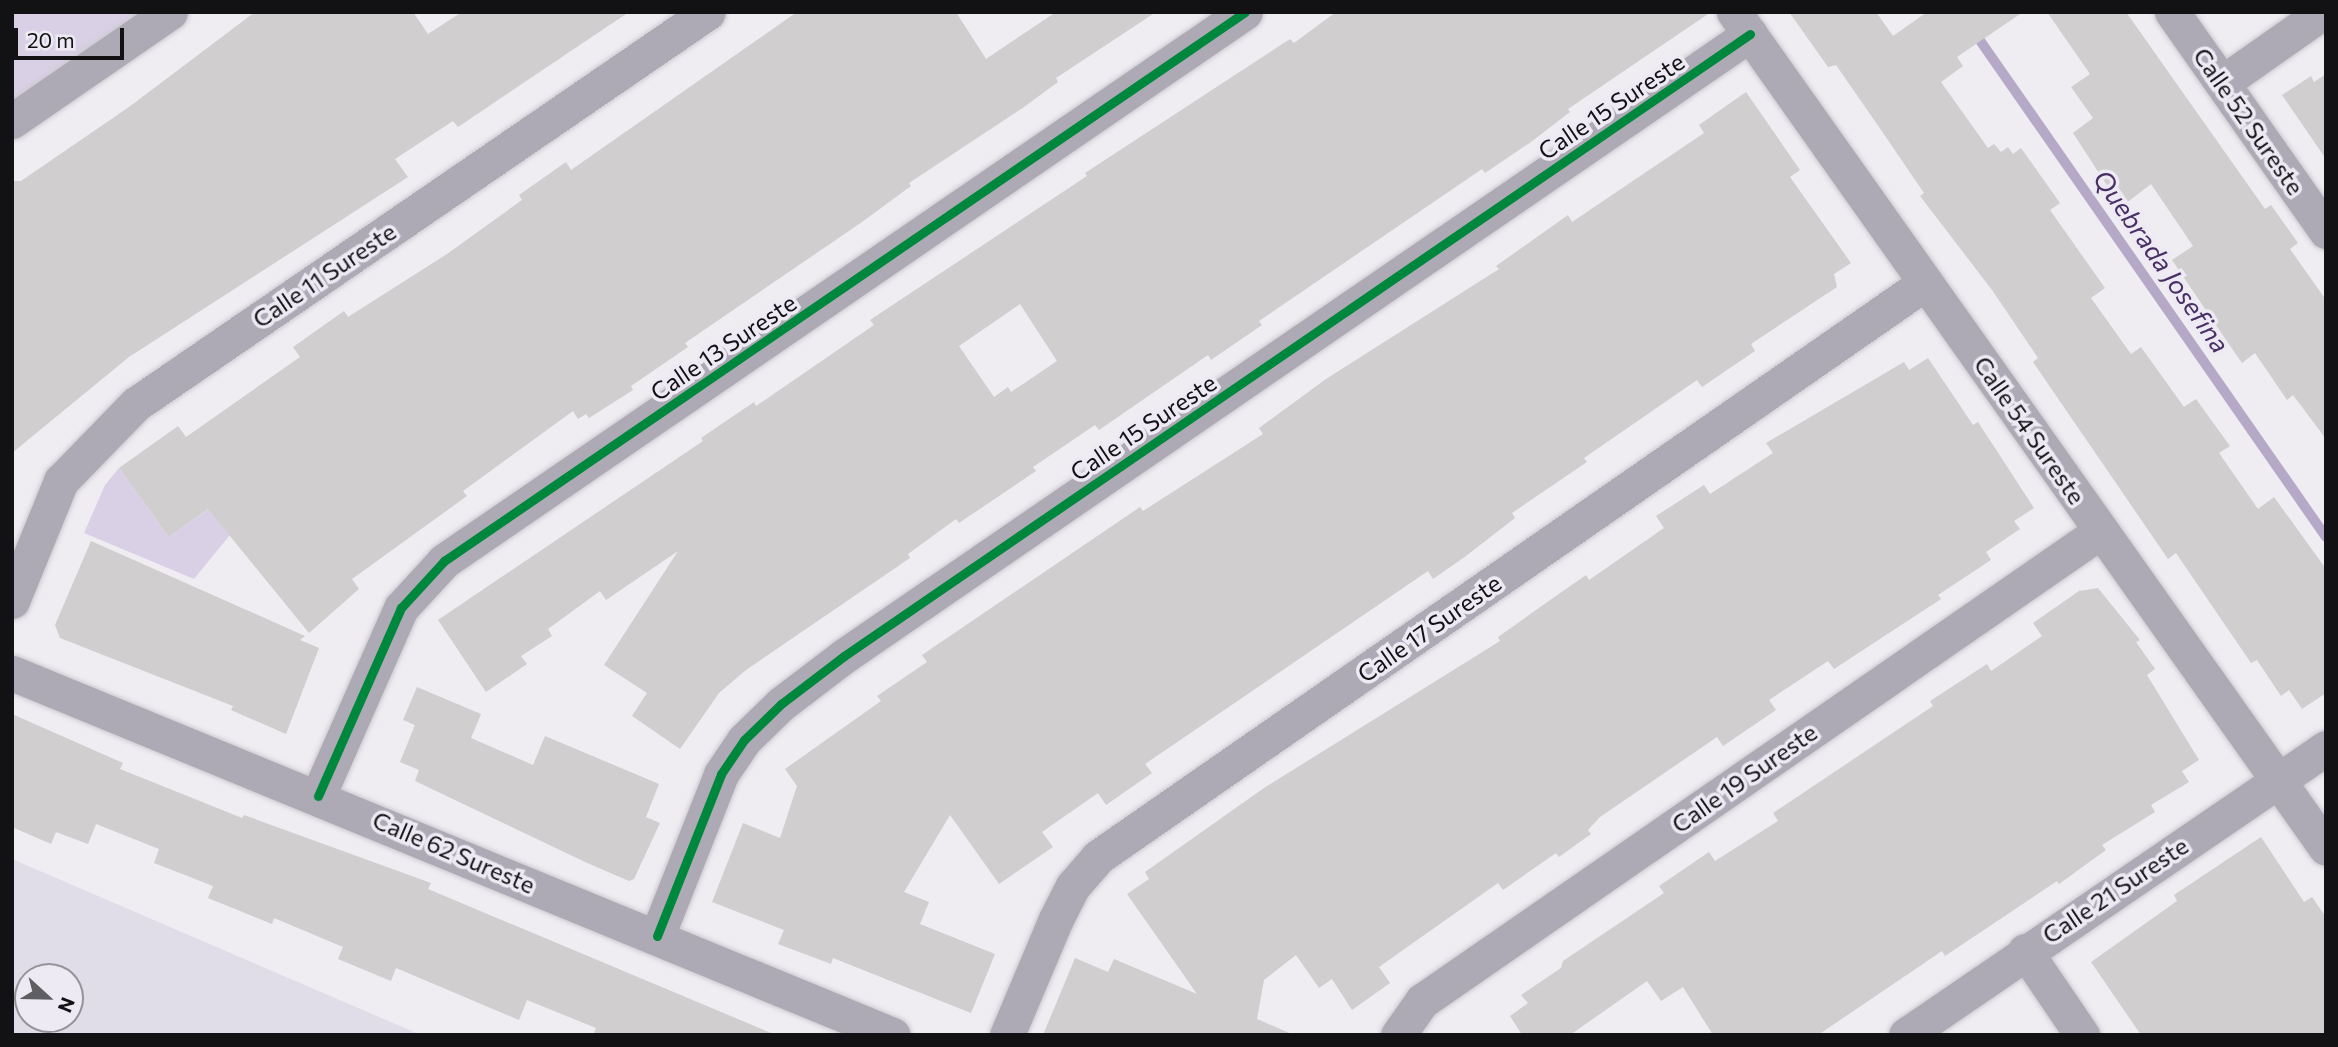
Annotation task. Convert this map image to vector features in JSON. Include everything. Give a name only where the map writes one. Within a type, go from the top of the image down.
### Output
[{"type":"street","points":[[12,121],[170,12]]},
{"type":"street","name":"Calle 11 Sureste","points":[[12,601],[61,481],[136,404],[708,12]]},
{"type":"street","name":"Calle 13 Sureste","points":[[318,796],[401,608],[444,561],[1245,12]]},
{"type":"street","name":"Calle 52 Sureste","points":[[2172,12],[2326,230]]},
{"type":"street","points":[[2222,83],[2323,12]]},
{"type":"street","name":"Calle 54 Sureste","points":[[1742,23],[2326,848]]},
{"type":"street","name":"Calle 15 Sureste","points":[[657,936],[721,774],[744,740],[781,704],[855,648],[1742,23]]},
{"type":"street","name":"Calle 17 Sureste","points":[[1007,1035],[1056,919],[1073,886],[1098,858],[1925,283]]},
{"type":"street","name":"Calle 19 Sureste","points":[[1398,1035],[1422,1001],[2101,531]]},
{"type":"street","name":"Calle 62 Sureste","points":[[12,673],[318,796],[893,1035]]},
{"type":"street","name":"Calle 21 Sureste","points":[[1906,1035],[2025,951],[2326,748]]},
{"type":"street","points":[[2025,951],[2082,1035]]},
{"type":"shaded area","points":[[12,12],[143,12],[12,102]]},
{"type":"shaded area","points":[[119,468],[169,537],[228,495],[234,530],[194,579],[84,533],[105,485]]},
{"type":"shaded area","points":[[12,859],[421,1035],[12,1035]]},
{"type":"building","points":[[255,12],[413,12],[428,34],[462,12],[629,12],[458,127],[453,121],[395,159],[408,177],[129,357],[12,453],[12,181],[21,181],[129,107]]},
{"type":"building","points":[[797,12],[956,12],[986,59],[1056,12],[1156,12],[1056,78],[1058,82],[1024,107],[909,183],[911,186],[862,222],[685,343],[688,347],[631,386],[633,390],[589,418],[586,414],[578,419],[573,411],[463,491],[467,496],[352,579],[359,589],[309,633],[208,509],[169,537],[119,468],[178,426],[186,437],[300,357],[293,347],[344,311],[348,317],[447,254],[522,200],[519,195],[566,162],[571,170]]},
{"type":"building","points":[[1336,12],[1711,12],[1568,109],[1570,112],[1531,142],[1485,173],[1482,169],[1259,321],[1262,325],[1211,360],[1208,355],[1099,430],[1095,425],[1033,467],[1036,471],[959,523],[956,519],[908,554],[910,558],[746,670],[719,693],[680,749],[632,716],[647,693],[604,665],[678,551],[606,600],[600,591],[548,629],[552,636],[521,656],[527,664],[486,692],[438,620],[703,441],[701,438],[754,402],[756,406],[874,325],[870,320],[1087,176],[1085,173],[1290,39],[1294,43]],"holes":[[[1020,304],[1057,361],[1011,392],[1008,387],[994,397],[959,346]]]},
{"type":"building","points":[[1789,12],[1876,12],[1893,36],[1927,12],[2023,12],[1957,57],[1963,66],[1941,82],[1988,148],[1994,144],[2001,152],[2008,147],[2013,154],[2021,148],[2060,203],[2050,210],[2105,288],[2091,298],[2131,354],[2141,347],[2184,407],[2196,399],[2230,446],[2219,453],[2258,509],[2274,497],[2326,569],[2326,693],[2302,709],[2289,690],[2281,696],[2257,660],[2251,663],[2176,553],[2168,559],[2033,362],[2038,358],[1992,290],[1920,196],[1924,193],[1836,65],[1828,67]]},
{"type":"building","points":[[2047,12],[2126,12],[2265,209],[2271,205],[2298,243],[2290,249],[2326,300],[2326,439],[2293,395],[2287,400],[2255,353],[2242,363],[2226,340],[2172,260],[2193,246],[2151,184],[2121,207],[2073,133],[2093,118],[2071,87],[2090,74]]},
{"type":"building","points":[[2326,74],[2326,159],[2282,95],[2311,76],[2314,82]]},
{"type":"building","points":[[1746,92],[1800,170],[1790,177],[1851,263],[1834,274],[1837,287],[1751,344],[1755,351],[1702,387],[1697,380],[1584,458],[1587,462],[1512,513],[1515,518],[1433,579],[1428,571],[1145,764],[1152,773],[1106,805],[1098,793],[1042,832],[1053,847],[999,884],[950,815],[904,892],[929,902],[920,924],[995,954],[971,1013],[833,958],[831,964],[778,944],[784,930],[712,902],[743,823],[780,838],[797,786],[785,769],[881,701],[877,696],[927,662],[922,655],[1140,507],[1143,511],[1263,434],[1259,428],[1326,379],[1499,269],[1496,266],[1568,215],[1572,222],[1704,133],[1699,125]]},
{"type":"building","points":[[1928,358],[1973,425],[1978,422],[2034,508],[2014,521],[2020,529],[1986,552],[1991,560],[1938,595],[1941,599],[1834,669],[1828,661],[1769,700],[1776,710],[1723,746],[1717,737],[1600,817],[1588,830],[1591,834],[1559,857],[1556,853],[1503,890],[1498,883],[1379,967],[1390,983],[1352,1010],[1332,979],[1319,988],[1296,955],[1264,980],[1257,1019],[1294,1035],[1043,1035],[1075,958],[1108,972],[1114,959],[1197,994],[1127,894],[1149,879],[1145,872],[1264,788],[1500,641],[1498,637],[1586,575],[1589,580],[1664,528],[1656,516],[1704,485],[1710,494],[1773,453],[1766,443],[1904,362],[1909,370]]},
{"type":"building","points":[[91,541],[305,636],[300,640],[319,648],[286,734],[231,710],[233,706],[60,638],[55,625]]},
{"type":"building","points":[[2098,588],[2140,640],[2136,642],[2155,669],[2147,675],[2199,760],[2182,771],[2189,782],[2151,805],[2155,812],[2102,845],[2106,850],[2059,884],[2057,881],[1945,956],[1942,951],[1818,1035],[1713,1035],[1683,987],[1661,1001],[1647,981],[1570,1035],[1522,1035],[1510,1016],[1528,1003],[1521,995],[1561,968],[1563,961],[1664,893],[1659,886],[1709,852],[1715,861],[1778,821],[1773,813],[1933,706],[1930,701],[1987,664],[1991,671],[2042,636],[2033,623],[2079,591]]},
{"type":"building","points":[[417,687],[481,714],[471,738],[533,765],[545,736],[659,784],[646,817],[660,823],[634,879],[629,881],[585,862],[415,781],[419,770],[400,762],[415,725],[403,720]]},
{"type":"building","points":[[12,714],[123,763],[120,769],[242,818],[244,815],[431,883],[428,889],[776,1035],[593,1035],[596,1028],[527,1000],[519,1020],[396,968],[391,981],[338,959],[343,947],[274,918],[272,924],[208,898],[213,886],[154,863],[159,849],[96,824],[88,844],[56,832],[51,844],[12,827]]},
{"type":"building","points":[[2261,837],[2304,902],[2312,897],[2326,917],[2326,1035],[2141,1035],[2091,962],[2177,901],[2174,895]]},
{"type":"waterway","name":"Quebrada Josefina","points":[[1972,29],[2326,537]]},
{"type":"cycle path","points":[[318,796],[401,608],[444,561],[1245,12]]},
{"type":"cycle path","points":[[657,936],[721,774],[744,740],[781,704],[844,656],[1750,34]]}]
